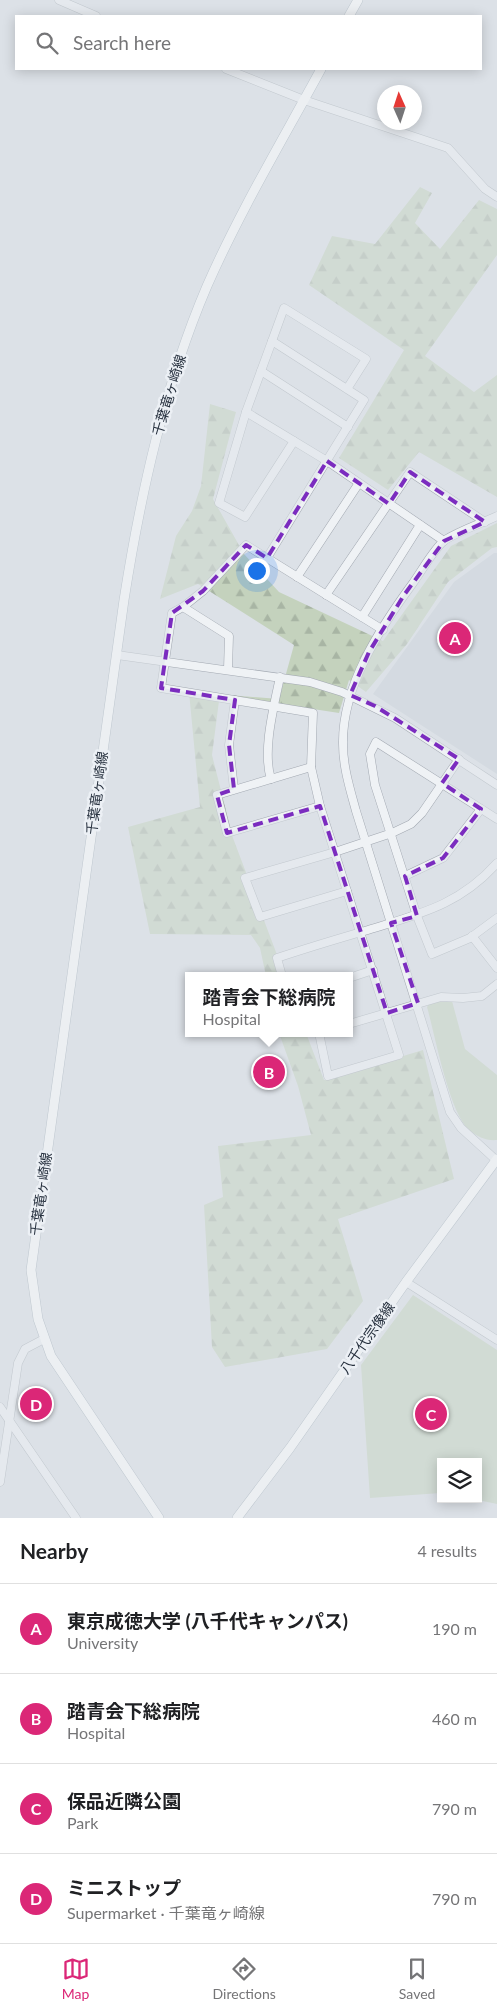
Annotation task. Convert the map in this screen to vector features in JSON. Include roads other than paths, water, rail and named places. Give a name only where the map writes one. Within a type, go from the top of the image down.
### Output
[{"type":"main road","points":[[350,15],[358,0]]},
{"type":"main road","name":"千葉竜ヶ崎線","points":[[159,1518],[62,1374],[44,1339],[35,1304],[31,1270],[117,655],[136,527],[153,446],[177,365],[226,246],[320,70]]},
{"type":"main road","name":"八千代宗像線","points":[[237,1518],[290,1448],[406,1282],[497,1159]]},
{"type":"street","points":[[59,0],[94,15]]},
{"type":"street","points":[[229,70],[304,100],[448,148],[485,189],[497,197]]},
{"type":"street","points":[[294,441],[245,517],[219,503],[246,412],[284,308],[366,359],[347,389]]},
{"type":"street","points":[[266,558],[364,400],[272,341]]},
{"type":"street","points":[[261,371],[348,427]]},
{"type":"street","points":[[246,412],[327,461],[444,541]]},
{"type":"street","points":[[326,595],[390,504],[410,472],[484,522]]},
{"type":"street","points":[[297,577],[359,483]]},
{"type":"street","points":[[497,516],[444,541],[404,595],[369,652],[350,695],[344,720],[344,763],[356,811],[368,841],[450,1112],[461,1128],[497,1159]]},
{"type":"street","points":[[362,617],[420,525]]},
{"type":"street","points":[[321,1037],[328,1076],[399,1055],[320,806],[311,767],[313,713],[161,688],[172,613],[203,591],[246,545],[383,630]]},
{"type":"street","points":[[182,607],[229,636],[228,669]]},
{"type":"street","points":[[117,655],[166,660],[310,682],[350,695],[395,718],[497,785]]},
{"type":"street","points":[[271,779],[267,766],[274,706],[280,677]]},
{"type":"street","points":[[234,789],[229,746],[235,700]]},
{"type":"street","points":[[497,819],[376,742],[370,754],[374,777],[417,916],[432,954],[472,936],[497,918]]},
{"type":"street","points":[[347,890],[260,917],[245,878],[335,852],[392,833],[411,824],[422,813],[459,759]]},
{"type":"street","points":[[311,767],[217,795],[227,833],[320,806]]},
{"type":"street","points":[[405,876],[443,858],[481,808]]},
{"type":"street","points":[[281,972],[277,958],[391,922],[417,916],[446,903],[475,885],[497,863]]},
{"type":"street","points":[[472,936],[497,968]]},
{"type":"street","points":[[353,977],[373,970]]},
{"type":"street","points":[[353,1023],[418,1002],[441,997],[463,998],[482,996],[497,984]]},
{"type":"street","points":[[406,1282],[497,1340]]},
{"type":"street","points":[[0,1482],[20,1356],[25,1349],[44,1339]]},
{"type":"street","points":[[0,1407],[76,1518]]},
{"type":"place","name":"東京成徳大学 (八千代キャンパス)","points":[[455,638]]},
{"type":"place","name":"踏青会下総病院","points":[[269,1072]]},
{"type":"place","name":"ミニストップ","points":[[36,1404]]},
{"type":"place","name":"保品近隣公園","points":[[431,1414]]}]
